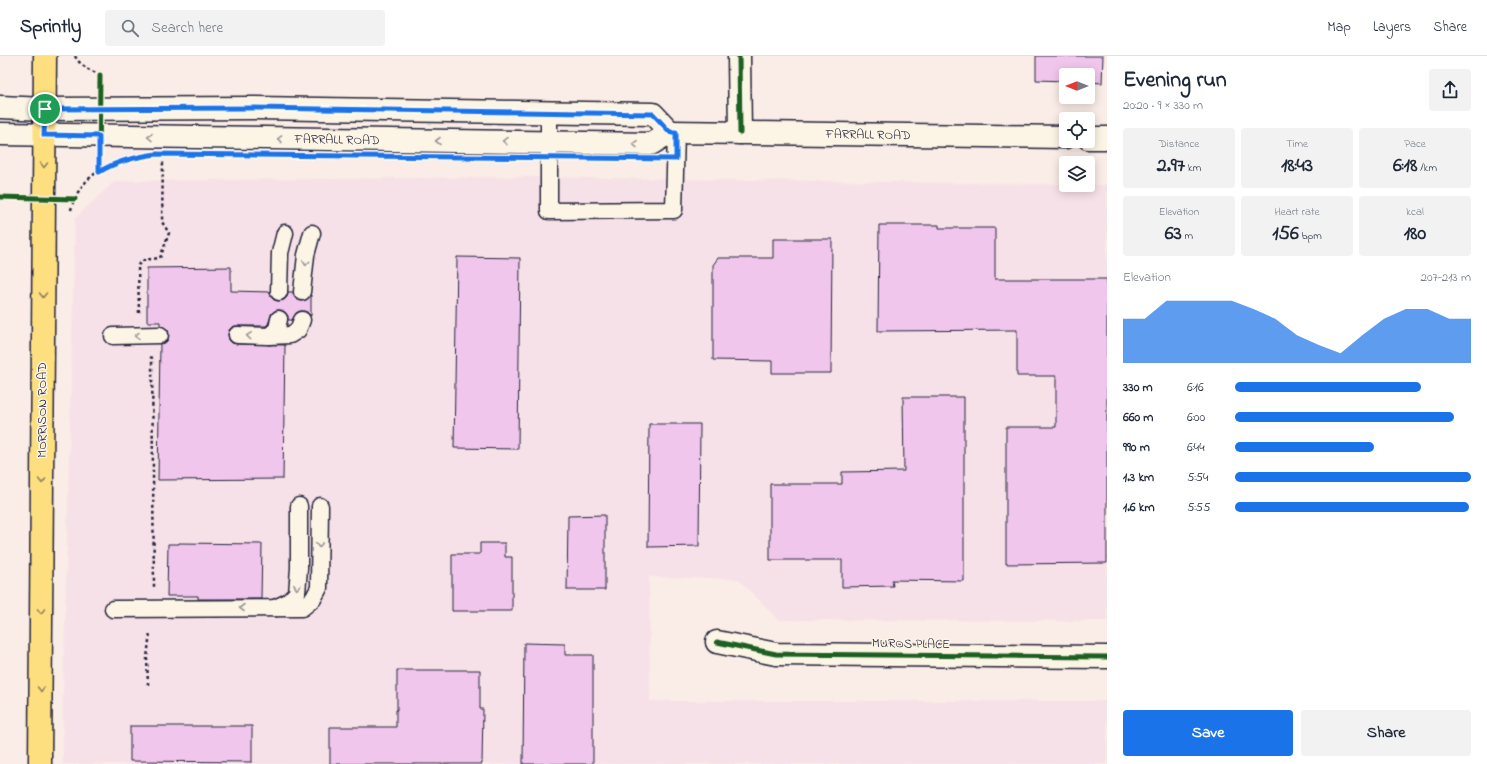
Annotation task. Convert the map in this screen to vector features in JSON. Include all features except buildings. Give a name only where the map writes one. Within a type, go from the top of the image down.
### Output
[{"type":"main road","name":"MORRISON ROAD","points":[[40,764],[45,56]]},
{"type":"main road","points":[[738,56],[740,133]]},
{"type":"main road","points":[[0,107],[45,109],[255,108],[653,114],[673,132]]},
{"type":"main road","name":"FARRALL ROAD","points":[[0,134],[651,144],[673,132],[1059,137]]},
{"type":"main road","points":[[1095,138],[1107,138]]},
{"type":"main road","name":"MUROS PLACE","points":[[717,642],[776,654],[1107,657]]},
{"type":"lane","points":[[549,112],[549,211],[674,210],[673,132]]},
{"type":"lane","points":[[279,292],[280,253],[285,234]]},
{"type":"lane","points":[[302,292],[306,255],[312,234]]},
{"type":"lane","points":[[268,336],[277,330],[280,319]]},
{"type":"lane","points":[[237,334],[268,336],[290,334],[298,330],[302,320]]},
{"type":"lane","points":[[113,336],[160,334]]},
{"type":"lane","points":[[275,608],[288,602],[297,593],[299,568],[299,506]]},
{"type":"lane","points":[[113,608],[302,608],[313,599],[319,588],[320,506]]},
{"type":"path","points":[[75,56],[77,60],[87,69],[100,75],[99,109]]},
{"type":"path","points":[[99,136],[99,172]]},
{"type":"path","points":[[148,685],[149,639],[154,608],[155,506],[152,358],[145,355],[142,347],[138,265],[144,260],[160,258],[169,233],[162,222],[163,155]]},
{"type":"path","points":[[70,212],[80,187],[92,176],[117,162]]},
{"type":"path","points":[[44,198],[75,199]]},
{"type":"shaded area","points":[[526,177],[1059,184],[1059,192],[1095,192],[1095,185],[1107,185],[1107,621],[779,620],[738,579],[649,577],[650,701],[1107,701],[1107,764],[63,764],[63,701],[75,218],[115,181]]},
{"type":"cycle path","points":[[739,56],[740,133]]},
{"type":"cycle path","points":[[99,172],[100,75]]},
{"type":"cycle path","points":[[0,197],[75,199]]},
{"type":"cycle path","points":[[717,642],[776,654],[1107,657]]},
{"type":"route","points":[[255,108],[653,114],[670,132],[676,132],[676,159],[157,154],[135,157],[111,164],[99,172],[99,136],[44,135],[45,109],[255,108]]}]
